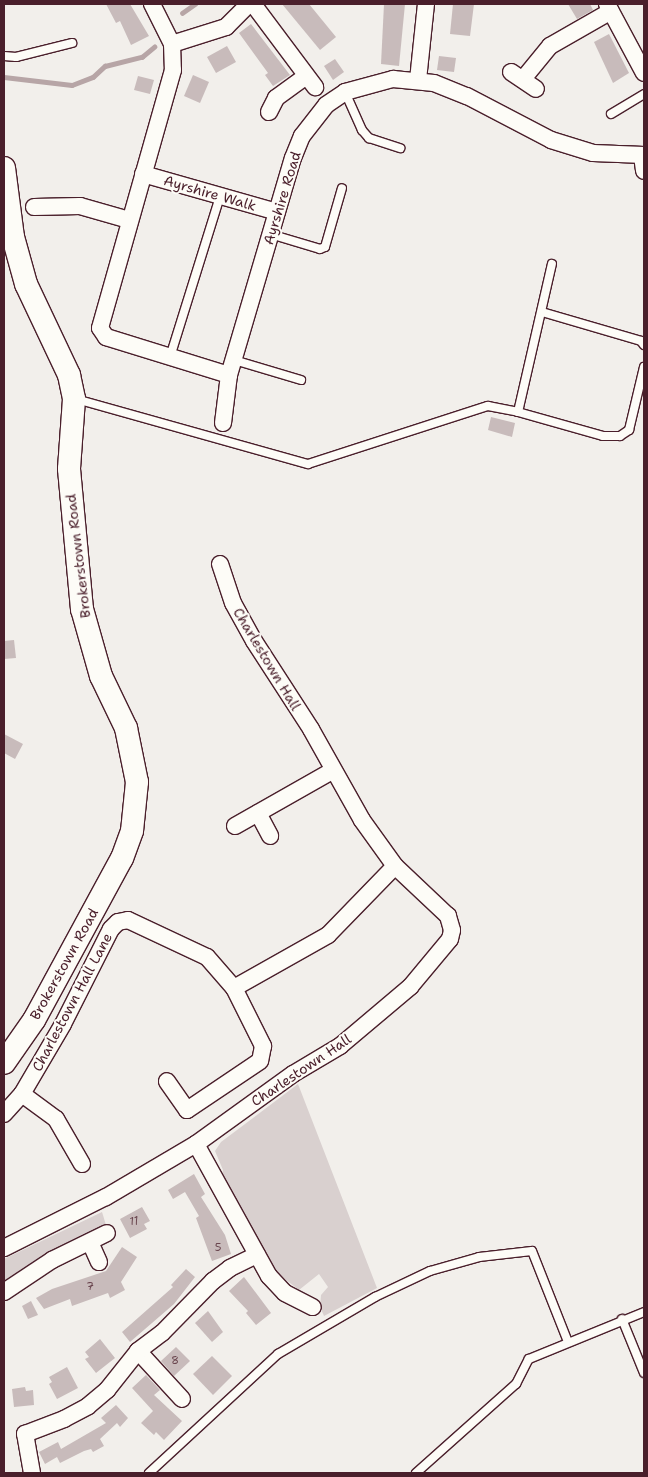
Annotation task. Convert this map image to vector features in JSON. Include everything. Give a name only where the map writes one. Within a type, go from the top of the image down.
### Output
[{"type":"street","points":[[152,4],[172,44],[173,70],[100,328],[106,337],[170,357],[231,367]]},
{"type":"street","points":[[172,44],[226,27],[249,4]]},
{"type":"street","points":[[253,4],[310,82],[276,98],[269,112]]},
{"type":"street","points":[[418,80],[426,4]]},
{"type":"street","points":[[523,80],[550,46],[609,7],[644,73]]},
{"type":"street","name":"Ayrshire Road","points":[[223,423],[231,367],[270,234],[302,136],[326,105],[345,92],[393,79],[418,80],[467,96],[551,140],[593,153],[643,161]]},
{"type":"street","name":"Brokerstown Road","points":[[4,168],[13,237],[26,284],[69,375],[74,398],[69,469],[82,609],[101,676],[126,728],[137,782],[136,809],[122,858],[34,1020],[4,1063]]},
{"type":"street","name":"Ayrshire Walk","points":[[143,174],[277,212]]},
{"type":"street","points":[[34,207],[80,206],[129,220]]},
{"type":"street","name":"Charlestown Hall","points":[[4,1248],[106,1197],[196,1144],[294,1074],[340,1046],[410,987],[450,939],[452,930],[448,916],[395,866],[332,771],[310,729],[242,618],[220,564]]},
{"type":"street","points":[[235,826],[332,771]]},
{"type":"street","points":[[258,813],[270,836]]},
{"type":"street","points":[[234,988],[328,935],[395,866]]},
{"type":"street","name":"Charlestown Hall Lane","points":[[4,1114],[22,1094],[63,1024],[111,928],[118,922],[128,920],[207,957],[234,988],[263,1046],[260,1061],[187,1110],[167,1081]]},
{"type":"street","points":[[22,1094],[61,1125],[82,1164]]},
{"type":"street","points":[[196,1144],[269,1276],[286,1293],[313,1307]]},
{"type":"street","points":[[4,1292],[52,1260],[108,1233]]},
{"type":"street","points":[[90,1242],[99,1262]]},
{"type":"street","points":[[32,1473],[25,1434],[64,1419],[88,1406],[107,1390],[138,1351],[162,1333],[214,1280],[230,1268],[258,1255]]},
{"type":"street","points":[[138,1351],[182,1399]]},
{"type":"lane","points":[[4,56],[16,57],[72,43]]},
{"type":"lane","points":[[345,92],[362,130],[369,138],[400,148]]},
{"type":"lane","points":[[611,114],[644,94]]},
{"type":"lane","points":[[270,234],[320,249],[325,247],[342,188]]},
{"type":"lane","points":[[170,357],[220,196]]},
{"type":"lane","points":[[518,412],[552,264]]},
{"type":"lane","points":[[542,312],[642,341],[644,345]]},
{"type":"lane","points":[[231,367],[301,380]]},
{"type":"lane","points":[[74,398],[308,464],[488,406],[518,412],[603,436],[620,436],[630,430],[644,367]]},
{"type":"lane","points":[[149,1473],[278,1354],[375,1297],[430,1271],[479,1257],[532,1251],[568,1342]]},
{"type":"lane","points":[[416,1473],[516,1384],[529,1359],[622,1319],[644,1312]]},
{"type":"lane","points":[[622,1319],[644,1373]]},
{"type":"shaded area","points":[[298,1084],[377,1288],[324,1316],[320,1307],[321,1295],[328,1287],[319,1274],[299,1290],[276,1272],[222,1176],[223,1170],[215,1151],[221,1142]]},
{"type":"shaded area","points":[[102,1212],[106,1225],[4,1283],[4,1259]]},
{"type":"building","points":[[106,4],[130,4],[149,36],[131,45],[120,21],[116,23]]},
{"type":"building","points":[[282,4],[309,4],[336,37],[320,50]]},
{"type":"building","points":[[384,4],[405,4],[399,66],[381,64]]},
{"type":"building","points":[[453,4],[474,4],[470,36],[450,34]]},
{"type":"building","points":[[568,4],[590,4],[593,10],[577,19]]},
{"type":"building","points":[[251,24],[290,75],[273,86],[265,75],[268,73],[239,33]]},
{"type":"building","points":[[609,34],[629,73],[613,83],[594,42]]},
{"type":"building","points":[[227,46],[236,62],[216,73],[207,57]]},
{"type":"building","points":[[439,56],[456,58],[454,72],[437,70]]},
{"type":"building","points":[[335,59],[344,72],[333,80],[324,66]]},
{"type":"building","points":[[193,75],[209,82],[200,103],[184,96]]},
{"type":"building","points":[[138,76],[154,80],[150,94],[134,90]]},
{"type":"building","points":[[491,417],[515,423],[512,437],[488,430]]},
{"type":"building","points":[[14,640],[16,658],[4,659],[4,641]]},
{"type":"building","points":[[4,734],[23,744],[15,759],[4,753]]},
{"type":"building","points":[[194,1174],[205,1194],[201,1197],[225,1235],[231,1254],[212,1261],[196,1218],[199,1216],[185,1192],[173,1199],[168,1190]]},
{"type":"building","points":[[142,1207],[150,1221],[144,1224],[147,1229],[130,1238],[120,1219]]},
{"type":"building","points":[[122,1247],[137,1257],[121,1282],[125,1290],[110,1298],[108,1293],[72,1306],[70,1299],[44,1309],[36,1298],[52,1289],[106,1271]]},
{"type":"building","points":[[186,1269],[195,1277],[174,1304],[130,1342],[122,1332],[173,1287],[171,1285]]},
{"type":"building","points":[[244,1277],[271,1313],[256,1325],[246,1313],[248,1311],[229,1291]]},
{"type":"building","points":[[31,1301],[38,1315],[28,1319],[22,1306]]},
{"type":"building","points":[[208,1311],[223,1332],[212,1342],[195,1323]]},
{"type":"building","points":[[100,1339],[115,1358],[96,1373],[85,1359],[89,1357],[85,1352]]},
{"type":"building","points":[[176,1347],[190,1361],[174,1376],[161,1361]]},
{"type":"building","points":[[212,1356],[232,1376],[213,1395],[193,1374]]},
{"type":"building","points":[[67,1367],[78,1388],[57,1399],[49,1384],[52,1382],[49,1377]]},
{"type":"building","points":[[146,1375],[160,1390],[154,1395],[182,1421],[164,1440],[156,1432],[154,1435],[141,1423],[153,1411],[132,1388]]},
{"type":"building","points":[[25,1387],[26,1391],[33,1390],[34,1405],[14,1407],[12,1389]]},
{"type":"building","points":[[116,1405],[128,1418],[120,1427],[117,1423],[100,1439],[104,1446],[93,1452],[91,1449],[84,1451],[60,1463],[57,1457],[45,1464],[39,1452],[58,1442],[61,1449],[106,1423],[101,1418]]},
{"type":"waterway","points":[[182,13],[195,4]]},
{"type":"waterway","points":[[4,77],[72,85],[93,77],[105,66],[142,57],[154,47]]}]
